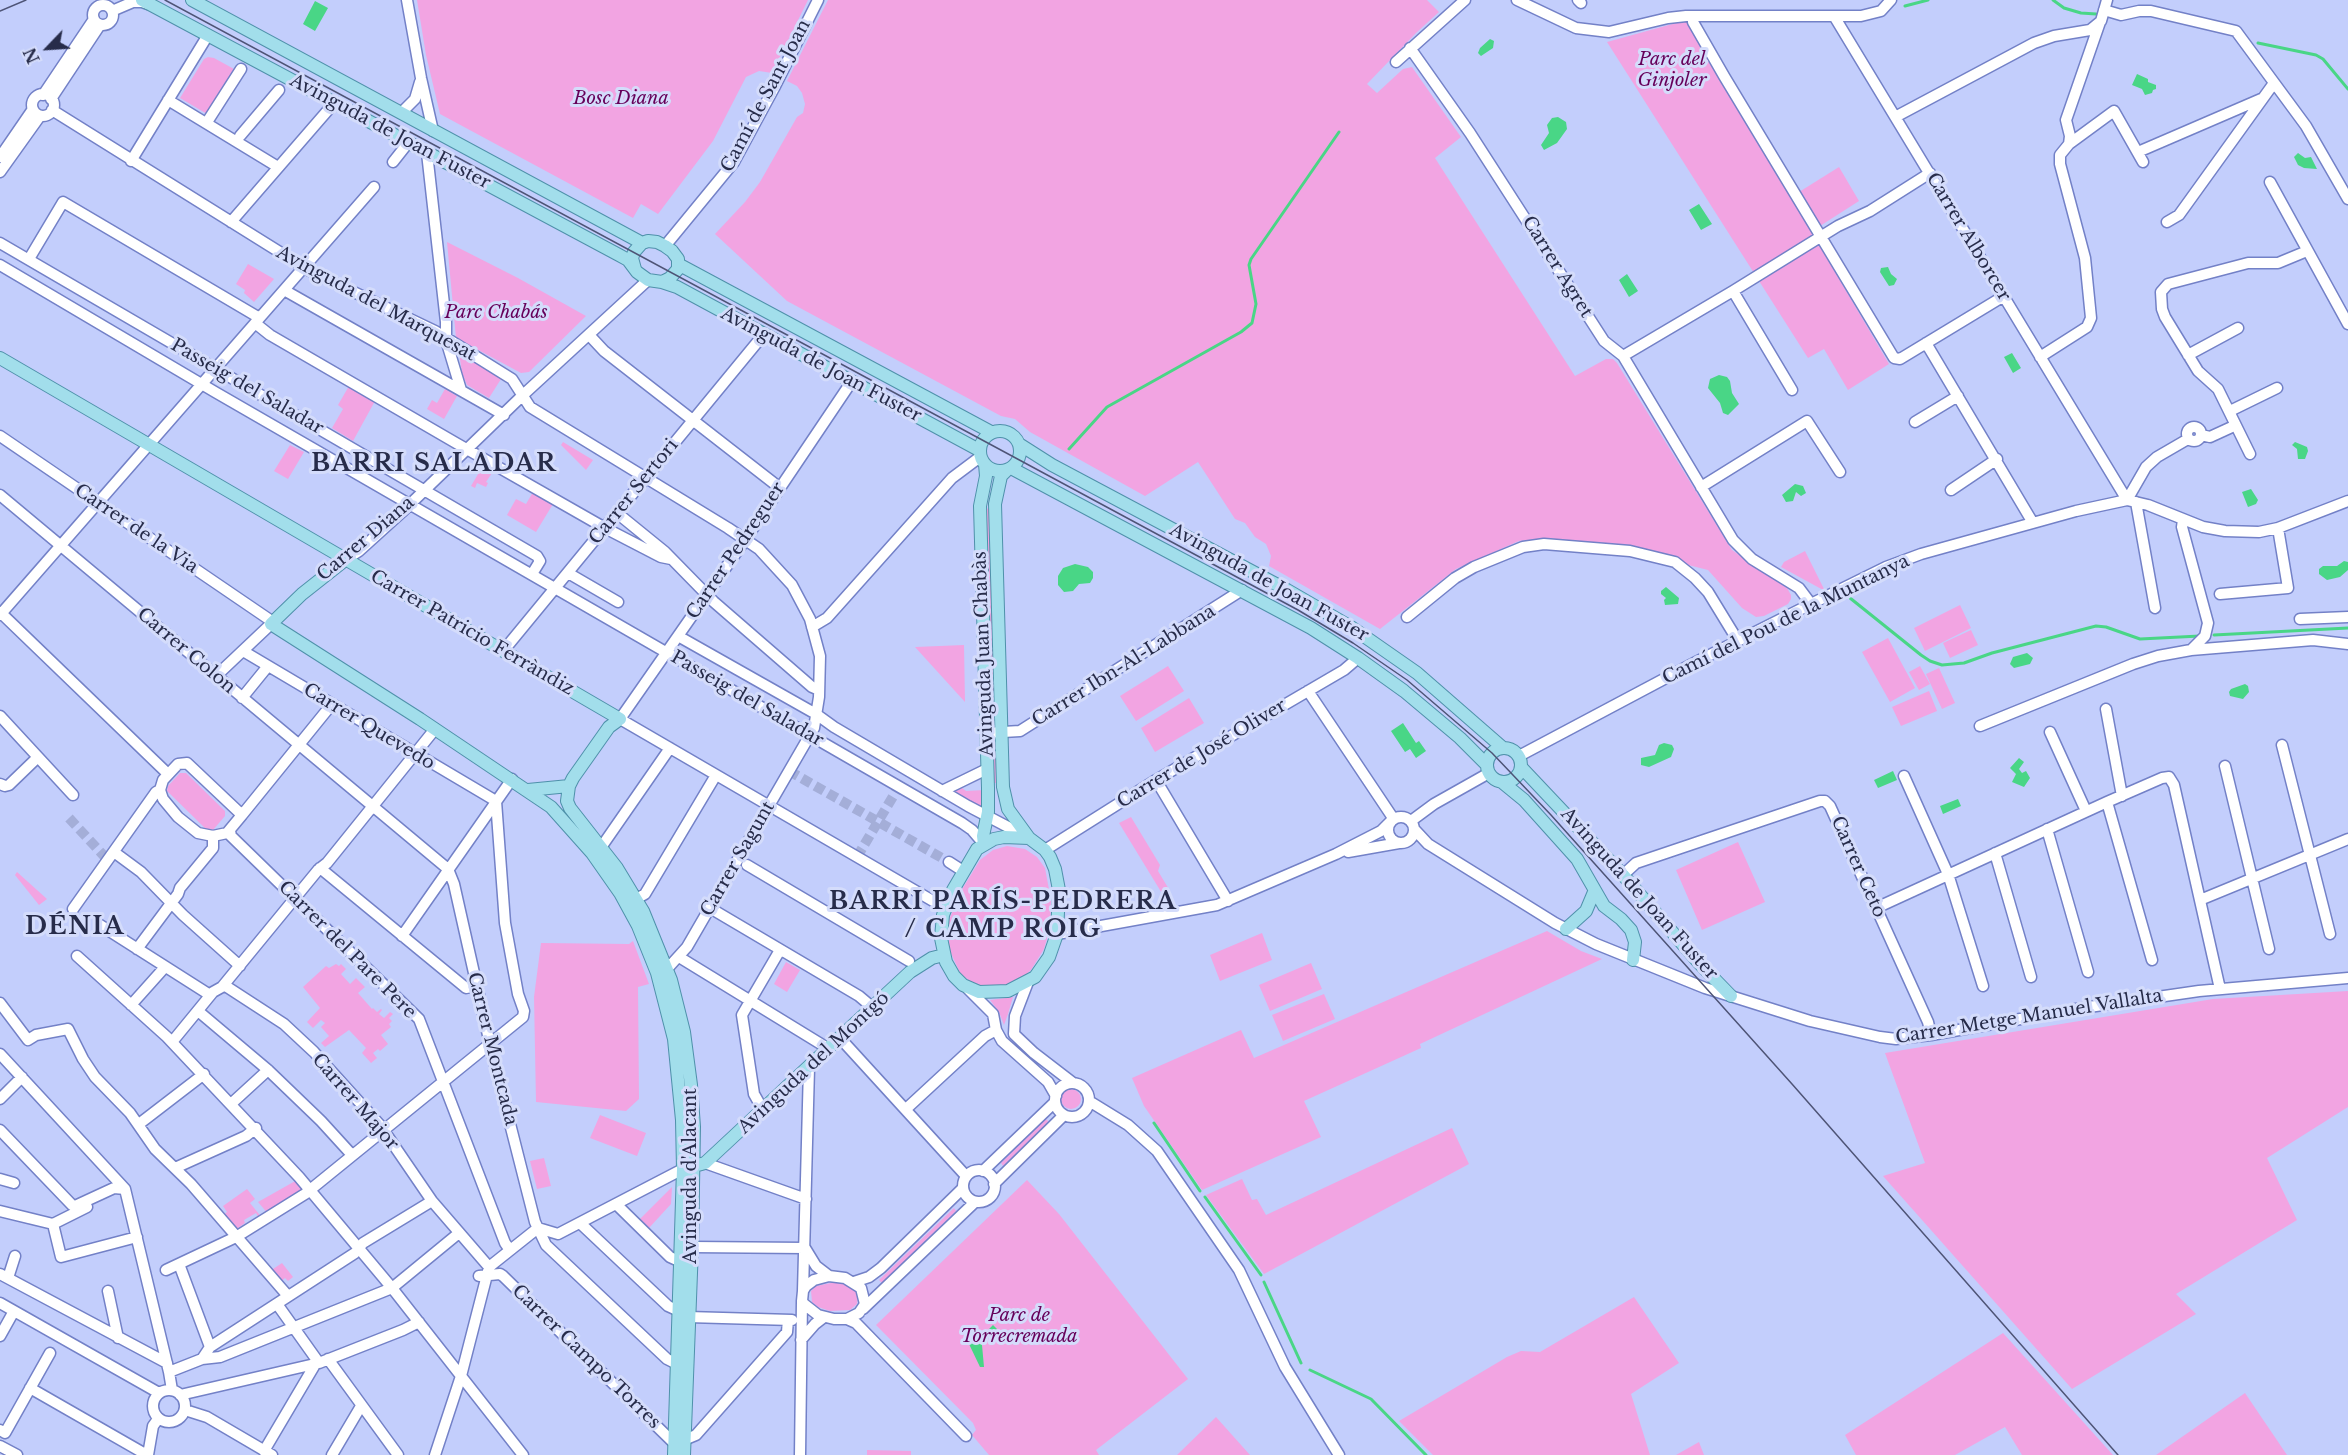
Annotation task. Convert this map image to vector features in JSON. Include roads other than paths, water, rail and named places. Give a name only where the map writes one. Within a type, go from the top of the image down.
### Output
[{"type":"main road","name":"Avinguda de Joan Fuster","points":[[192,0],[642,243]]},
{"type":"main road","name":"Avinguda de Joan Fuster","points":[[146,2],[619,255],[628,260],[635,269]]},
{"type":"main road","points":[[651,241],[665,246],[676,256],[678,264],[675,274],[662,282],[648,280],[635,269],[632,258],[636,249],[642,243],[651,241]]},
{"type":"main road","name":"Avinguda de Joan Fuster","points":[[678,264],[991,432]]},
{"type":"main road","name":"Avinguda de Joan Fuster","points":[[662,282],[677,287],[852,381],[981,457]]},
{"type":"main road","name":"Carrer Patricio Ferràndiz","points":[[0,358],[620,719]]},
{"type":"main road","points":[[1000,430],[1009,432],[1019,444],[1019,459],[1009,469],[994,470],[981,457],[982,439],[991,432],[1000,430]]},
{"type":"main road","name":"Avinguda de Joan Fuster","points":[[1019,444],[1049,463],[1269,580],[1351,627],[1426,681],[1503,748]]},
{"type":"main road","name":"Avinguda Juan Chabàs","points":[[981,457],[986,476],[980,506],[987,769],[987,816],[983,836],[984,844]]},
{"type":"main road","name":"Avinguda de Joan Fuster","points":[[1009,469],[1311,628],[1358,658],[1429,712],[1488,769]]},
{"type":"main road","name":"Avinguda Juan Chabàs","points":[[1009,469],[1001,476],[995,504],[1005,800],[1008,809],[1029,838]]},
{"type":"main road","name":"Carrer Diana","points":[[272,623],[302,594],[345,560]]},
{"type":"main road","name":"Carrer de la Via","points":[[272,623],[435,729]]},
{"type":"main road","points":[[528,790],[569,786],[609,727],[620,719]]},
{"type":"main road","points":[[435,729],[512,779]]},
{"type":"main road","points":[[1503,748],[1512,750],[1520,762],[1516,778],[1502,782],[1495,779],[1488,769],[1492,753],[1503,748]]},
{"type":"main road","name":"Avinguda de Joan Fuster","points":[[1520,762],[1731,996]]},
{"type":"main road","name":"Avinguda d'Alacant","points":[[512,779],[543,800],[568,824],[608,874],[662,971]]},
{"type":"main road","name":"Avinguda de Joan Fuster","points":[[1502,782],[1524,800],[1577,859],[1604,906],[1627,925],[1634,936],[1633,960]]},
{"type":"main road","name":"Avinguda d'Alacant","points":[[569,786],[567,794],[570,808],[602,846],[636,899],[650,926],[662,971],[677,1056],[681,1095],[694,1166],[692,1247],[677,1364],[681,1450]]},
{"type":"main road","points":[[1004,837],[1029,838],[1045,850],[1055,869],[1059,890],[1057,934],[1045,964],[1028,982],[1008,991],[979,993],[968,988],[954,976],[944,955],[941,938],[945,908],[963,871],[977,849],[1004,837]]},
{"type":"main road","name":"Avinguda de Joan Fuster","points":[[1582,916],[1594,892]]},
{"type":"main road","name":"Avinguda de Joan Fuster","points":[[1566,929],[1582,916],[1594,912],[1615,914]]},
{"type":"main road","name":"Avinguda del Montgó","points":[[694,1166],[763,1110],[914,969],[932,958],[944,955]]},
{"type":"main road","name":"Avinguda d'Alacant","points":[[681,1450],[684,1314],[681,1262],[694,1166]]},
{"type":"street","points":[[407,0],[433,131]]},
{"type":"street","name":"Camí de Sant Joan","points":[[665,246],[734,162],[818,0]]},
{"type":"street","points":[[1396,62],[1465,0]]},
{"type":"street","points":[[1517,0],[1568,25],[1600,32],[1617,31],[1668,18],[1693,16],[1873,13],[1886,7],[1891,0]]},
{"type":"street","points":[[112,11],[133,2],[146,2]]},
{"type":"street","points":[[36,112],[47,115],[49,101],[97,22],[94,12],[99,6],[107,6],[112,11]]},
{"type":"street","points":[[2104,10],[2121,15],[2151,11],[2231,28],[2243,38],[2315,139],[2348,199]]},
{"type":"street","points":[[1897,116],[2034,43],[2063,33],[2086,31],[2104,10]]},
{"type":"street","points":[[2069,144],[2070,136],[2066,120],[2104,10]]},
{"type":"street","points":[[97,22],[110,22],[112,11]]},
{"type":"street","name":"Carrer Alborcer","points":[[1834,15],[1897,116],[2040,357],[2131,501]]},
{"type":"street","points":[[1693,16],[1693,22],[1891,356],[1900,359],[2004,296]]},
{"type":"street","points":[[131,161],[208,35]]},
{"type":"street","name":"Carrer Agret","points":[[1410,48],[1470,133],[1604,341],[1623,356],[1738,547],[1758,564],[1799,588],[1811,604]]},
{"type":"street","points":[[209,119],[241,69]]},
{"type":"street","points":[[401,113],[415,99],[421,78]]},
{"type":"street","points":[[2167,222],[2179,215],[2274,83]]},
{"type":"street","points":[[240,136],[279,90]]},
{"type":"street","points":[[36,112],[32,103],[35,98],[49,101]]},
{"type":"street","points":[[2040,357],[2087,327],[2091,318],[2085,258],[2060,164],[2060,155],[2069,144],[2114,111],[2140,157],[2262,99]]},
{"type":"street","points":[[168,100],[278,167]]},
{"type":"street","name":"Avinguda del Marquesat","points":[[49,101],[131,161],[305,267],[435,332],[512,379],[530,407],[646,477],[745,540],[767,557],[792,585],[805,607],[820,656],[816,714],[814,728],[809,736]]},
{"type":"street","points":[[231,222],[335,102]]},
{"type":"street","points":[[0,157],[36,112]]},
{"type":"street","points":[[0,172],[36,112]]},
{"type":"street","points":[[393,162],[408,143]]},
{"type":"street","points":[[427,153],[446,322],[446,340],[461,390]]},
{"type":"street","points":[[1623,356],[1820,237],[1870,211],[1930,173]]},
{"type":"street","points":[[2270,182],[2348,324]]},
{"type":"street","points":[[168,774],[0,614],[374,187]]},
{"type":"street","points":[[29,259],[63,202],[257,320],[270,335],[605,528],[661,557],[671,559]]},
{"type":"street","name":"Passeig del Saladar","points":[[0,243],[537,556],[540,561],[532,574]]},
{"type":"street","points":[[2250,454],[2234,426],[2230,411],[2218,389],[2202,376],[2188,356],[2162,309],[2160,300],[2164,287],[2247,263],[2278,263],[2307,251]]},
{"type":"street","name":"Passeig del Saladar","points":[[0,265],[962,823],[978,835],[984,844]]},
{"type":"street","name":"Carrer Diana","points":[[345,560],[359,551],[648,280]]},
{"type":"street","points":[[284,290],[504,415]]},
{"type":"street","points":[[1733,291],[1792,390]]},
{"type":"street","points":[[2188,356],[2238,328]]},
{"type":"street","name":"Carrer Sertori","points":[[504,650],[764,334]]},
{"type":"street","points":[[590,336],[604,351],[780,488]]},
{"type":"street","points":[[1926,343],[2033,523]]},
{"type":"street","name":"Carrer Pedreguer","points":[[620,719],[852,381]]},
{"type":"street","points":[[2230,411],[2277,388]]},
{"type":"street","points":[[1915,422],[1958,396]]},
{"type":"street","points":[[1701,487],[1807,421],[1840,472]]},
{"type":"street","points":[[2154,608],[2131,501],[2146,467],[2188,439],[2187,431],[2193,427],[2198,428],[2202,435],[2210,437],[2234,426]]},
{"type":"street","name":"Carrer de la Via","points":[[0,436],[272,623]]},
{"type":"street","points":[[812,627],[827,618],[952,478],[981,457]]},
{"type":"street","points":[[1951,490],[1997,459]]},
{"type":"street","name":"Carrer Colon","points":[[0,495],[448,869]]},
{"type":"street","points":[[2131,501],[2183,520],[2225,531],[2259,532],[2278,528],[2348,501]]},
{"type":"street","name":"Camí del Pou de la Muntanya","points":[[1520,762],[1738,641],[1901,561],[2033,523],[2131,501]]},
{"type":"street","points":[[617,513],[665,552],[707,595],[812,687],[819,690]]},
{"type":"street","points":[[2183,520],[2182,526],[2208,623],[2205,636],[2191,650]]},
{"type":"street","points":[[2220,594],[2288,588],[2278,528]]},
{"type":"street","points":[[1407,617],[1455,578],[1474,567],[1523,547],[1554,545],[1630,551],[1675,562],[1708,592],[1738,641]]},
{"type":"street","points":[[568,573],[618,602]]},
{"type":"street","name":"Carrer Ibn-Al-Labbana","points":[[986,733],[1020,731],[1242,590]]},
{"type":"street","points":[[2300,619],[2348,617]]},
{"type":"street","name":"Carrer Diana","points":[[216,676],[272,623]]},
{"type":"street","name":"Passeig del Saladar","points":[[678,636],[816,714],[834,727],[968,806],[1029,838]]},
{"type":"street","points":[[1980,726],[2158,656],[2191,650],[2313,640],[2348,644]]},
{"type":"street","name":"Carrer Quevedo","points":[[243,651],[496,801]]},
{"type":"street","name":"Carrer de José Oliver","points":[[1045,850],[1156,780],[1344,670],[1358,658]]},
{"type":"street","points":[[242,698],[268,666]]},
{"type":"street","points":[[1308,691],[1392,820]]},
{"type":"street","points":[[242,815],[187,763],[179,763],[162,782],[160,790],[163,799],[191,828],[202,835],[213,836],[230,831],[333,704]]},
{"type":"street","points":[[2106,709],[2121,796]]},
{"type":"street","points":[[0,716],[73,795]]},
{"type":"street","name":"Carrer Patricio Ferràndiz","points":[[620,719],[945,908]]},
{"type":"street","points":[[172,1042],[210,995],[224,985],[294,898],[327,863],[435,729]]},
{"type":"street","points":[[2050,732],[2086,811]]},
{"type":"street","name":"Carrer Sagunt","points":[[662,971],[680,957],[809,736]]},
{"type":"street","points":[[2282,745],[2330,934]]},
{"type":"street","points":[[602,846],[670,748]]},
{"type":"street","points":[[0,784],[9,785],[38,757]]},
{"type":"street","points":[[2225,766],[2269,949]]},
{"type":"street","points":[[942,791],[987,769]]},
{"type":"street","points":[[1336,854],[1401,843],[1413,836],[1413,825],[1434,804],[1488,769]]},
{"type":"street","points":[[636,899],[645,894],[717,775]]},
{"type":"street","points":[[1904,776],[1948,874],[1983,986]]},
{"type":"street","points":[[1876,908],[2086,811],[2169,777],[2174,785],[2220,989]]},
{"type":"street","points":[[402,936],[512,779]]},
{"type":"street","points":[[1156,780],[1228,901]]},
{"type":"street","points":[[73,909],[156,792],[160,790]]},
{"type":"street","points":[[166,1270],[236,1237],[311,1190],[383,1129],[521,1019],[524,1011],[505,923],[496,801]]},
{"type":"street","name":"Carrer Ceto","points":[[1623,875],[1636,864],[1822,801],[1830,806],[1932,1035]]},
{"type":"street","points":[[2107,802],[2152,960]]},
{"type":"street","points":[[962,823],[969,821],[972,814],[968,806]]},
{"type":"street","points":[[1057,934],[1208,907],[1228,901],[1336,854],[1381,831],[1392,820],[1401,816],[1413,825]]},
{"type":"street","points":[[1392,820],[1388,832],[1392,840],[1401,843]]},
{"type":"street","name":"Carrer Metge Manuel Vallalta","points":[[1413,825],[1428,844],[1566,929],[1633,960],[1705,988],[1810,1021],[1868,1036],[1896,1039],[1932,1035],[2082,1008],[2220,989],[2348,978]]},
{"type":"street","points":[[2048,829],[2088,972]]},
{"type":"street","name":"Carrer del Pare Pere","points":[[230,831],[231,836],[419,1019],[506,1245],[510,1250]]},
{"type":"street","points":[[136,950],[180,888],[213,848],[213,836]]},
{"type":"street","points":[[2200,900],[2348,839]]},
{"type":"street","name":"Carrer Metge Manuel Vallalta","points":[[1401,843],[1428,844]]},
{"type":"street","points":[[1995,853],[2031,977]]},
{"type":"street","points":[[118,855],[141,872],[183,915],[240,966]]},
{"type":"street","points":[[949,862],[963,871]]},
{"type":"street","points":[[747,865],[909,961]]},
{"type":"street","points":[[320,868],[466,988],[476,986]]},
{"type":"street","name":"Carrer Montcada","points":[[448,869],[454,884],[476,986],[535,1222],[546,1245],[668,1359],[677,1364]]},
{"type":"street","points":[[710,908],[859,996],[872,1007]]},
{"type":"street","points":[[100,926],[210,995]]},
{"type":"street","points":[[763,1110],[754,1094],[742,1015],[780,950]]},
{"type":"street","points":[[77,956],[172,1042],[256,1128],[392,1288],[523,1455]]},
{"type":"street","points":[[680,957],[829,1049]]},
{"type":"street","points":[[131,1005],[165,967]]},
{"type":"street","points":[[968,988],[993,1014],[996,1030],[1008,1048],[1048,1082],[1057,1107],[1064,1115],[1078,1116],[1086,1110],[1089,1101],[1085,1089],[1073,1083],[1034,1053],[1014,1034],[1015,1016],[1028,982]]},
{"type":"street","name":"Carrer Major","points":[[224,985],[291,1030],[383,1129],[432,1201],[459,1233],[485,1273]]},
{"type":"street","points":[[0,1003],[28,1040],[36,1035],[68,1029],[90,1070],[139,1124],[155,1149],[175,1168],[288,1296]]},
{"type":"street","points":[[198,1011],[268,1070],[321,1121],[352,1155]]},
{"type":"street","points":[[906,1109],[985,1036],[996,1030]]},
{"type":"street","points":[[840,1038],[966,1176]]},
{"type":"street","points":[[0,1054],[125,1189],[176,1393],[185,1403],[182,1417],[177,1421],[165,1422],[158,1419],[154,1413],[153,1403],[159,1393]]},
{"type":"street","points":[[800,1455],[801,1320],[809,1068]]},
{"type":"street","points":[[232,1103],[268,1070]]},
{"type":"street","points":[[139,1124],[204,1074]]},
{"type":"street","points":[[0,1100],[22,1077]]},
{"type":"street","points":[[983,1171],[1055,1099],[1062,1086],[1073,1083]]},
{"type":"street","points":[[1089,1101],[1128,1125],[1157,1151],[1239,1270],[1285,1367],[1339,1455]]},
{"type":"street","points":[[994,1184],[1064,1115]]},
{"type":"street","points":[[175,1168],[246,1136],[256,1128]]},
{"type":"street","points":[[0,1130],[73,1206],[114,1188],[125,1189]]},
{"type":"street","points":[[435,1455],[461,1376],[485,1273],[538,1228],[558,1234],[694,1166],[806,1199]]},
{"type":"street","points":[[847,1319],[861,1311],[975,1202],[988,1199],[993,1192],[994,1184],[989,1174],[975,1171],[966,1176],[963,1188],[881,1268],[869,1277],[854,1282]]},
{"type":"street","points":[[0,1179],[14,1183]]},
{"type":"street","points":[[963,1188],[968,1198],[975,1202]]},
{"type":"street","points":[[0,1211],[53,1224],[125,1189]]},
{"type":"street","points":[[202,1359],[210,1347],[359,1249],[363,1244],[432,1201]]},
{"type":"street","points":[[616,1204],[670,1257],[681,1262]]},
{"type":"street","points":[[580,1223],[668,1306],[684,1314],[801,1320]]},
{"type":"street","points":[[53,1224],[62,1257],[137,1237]]},
{"type":"street","points":[[15,1256],[4,1276],[169,1367],[220,1357],[392,1288],[459,1233]]},
{"type":"street","points":[[692,1247],[805,1248]]},
{"type":"street","points":[[805,1248],[816,1266],[829,1276]]},
{"type":"street","points":[[179,1264],[210,1347]]},
{"type":"street","name":"Carrer Campo Torres","points":[[485,1273],[503,1276],[681,1450]]},
{"type":"street","points":[[802,1296],[810,1282],[829,1276],[845,1278],[861,1288],[865,1304],[861,1311]]},
{"type":"street","points":[[108,1291],[118,1338]]},
{"type":"street","points":[[802,1296],[812,1311],[824,1317],[847,1319],[856,1323],[966,1436]]},
{"type":"street","points":[[0,1303],[159,1393],[176,1393],[321,1362],[419,1322]]},
{"type":"street","points":[[277,1304],[321,1362],[361,1406],[398,1455]]},
{"type":"street","points":[[0,1336],[14,1311]]},
{"type":"street","points":[[780,1340],[801,1340],[824,1317]]},
{"type":"street","points":[[681,1450],[787,1332],[788,1320]]},
{"type":"street","points":[[0,1430],[5,1433],[50,1353]]},
{"type":"street","points":[[185,1410],[207,1417],[268,1453],[321,1362]]},
{"type":"street","points":[[30,1389],[147,1455],[153,1426],[158,1419]]},
{"type":"street","points":[[332,1455],[361,1406]]},
{"type":"street","points":[[0,1446],[16,1455]]},
{"type":"waterway","points":[[1905,6],[1928,0]]},
{"type":"waterway","points":[[2053,0],[2064,8],[2096,14]]},
{"type":"waterway","points":[[2258,43],[2316,55],[2323,59],[2348,89]]},
{"type":"waterway","points":[[1069,449],[1107,407],[1241,332],[1252,323],[1256,304],[1249,265],[1251,259],[1339,132]]},
{"type":"waterway","points":[[1850,598],[1921,655],[1942,665],[1964,663],[1992,653],[2096,626],[2106,627],[2140,639],[2200,636]]},
{"type":"waterway","points":[[2214,635],[2348,628]]},
{"type":"waterway","points":[[1154,1123],[1200,1191]]},
{"type":"waterway","points":[[1205,1197],[1261,1275]]},
{"type":"waterway","points":[[1264,1282],[1301,1363]]},
{"type":"waterway","points":[[1310,1370],[1371,1399],[1426,1455]]},
{"type":"tunnel","points":[[789,771],[949,862]]},
{"type":"tunnel","points":[[857,857],[898,788]]},
{"type":"tunnel","points":[[69,818],[105,857]]},
{"type":"tram line","points":[[0,11],[26,0]]},
{"type":"tram line","points":[[165,0],[1298,610],[1353,643],[1407,680],[1492,753],[1551,815],[1792,1084],[2118,1455]]},
{"type":"district","name":"BARRI SALADAR","points":[[434,464]]},
{"type":"district","name":"BARRI PARÍS-PEDRERA / CAMP ROIG","points":[[1003,916]]},
{"type":"district","name":"DÉNIA","points":[[75,927]]},
{"type":"park label","name":"Parc del Ginjoler","points":[[1672,70]]},
{"type":"park label","name":"Bosc Diana","points":[[621,99]]},
{"type":"park label","name":"Parc Chabás","points":[[496,313]]},
{"type":"park label","name":"Parc de Torrecremada","points":[[1019,1326]]}]
